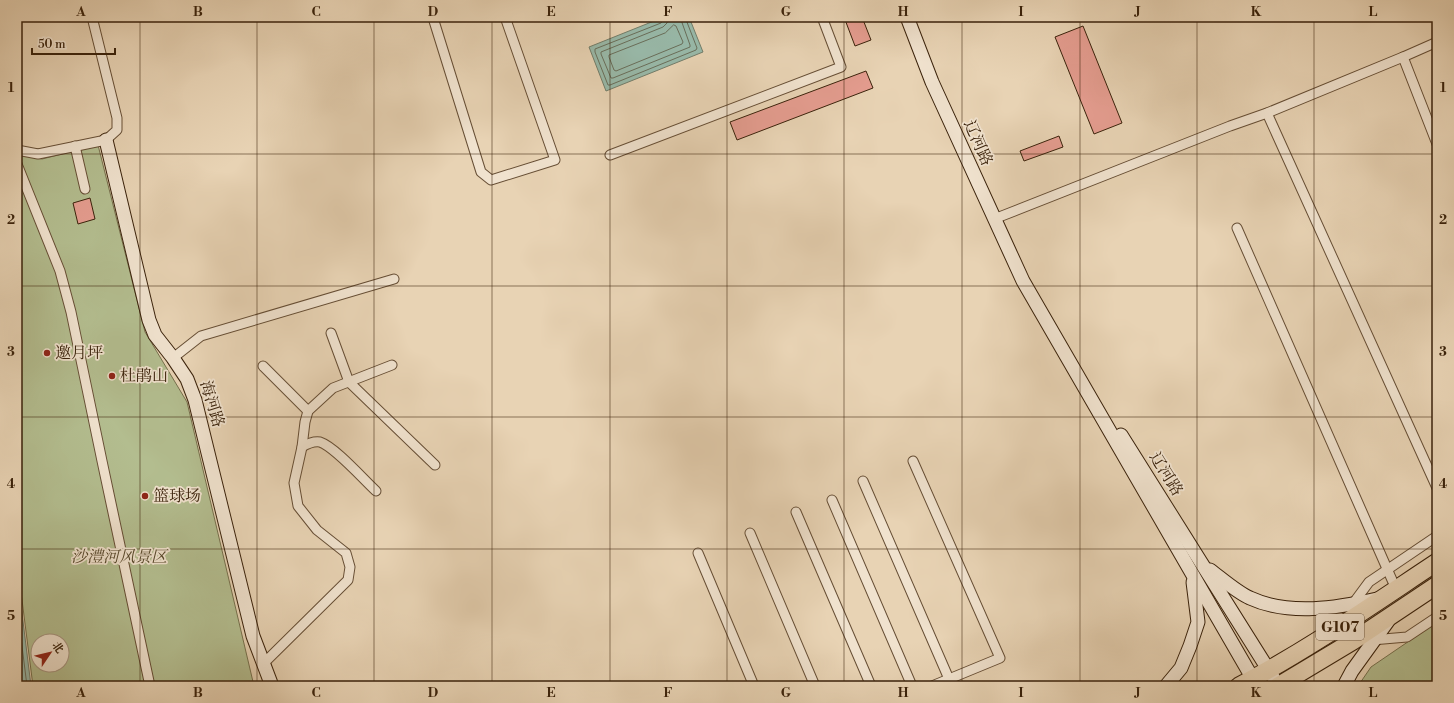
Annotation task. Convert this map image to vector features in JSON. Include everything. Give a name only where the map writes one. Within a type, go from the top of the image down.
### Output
[{"type":"highway","name":"G107","points":[[1250,684],[1269,670],[1340,626],[1437,562]]},
{"type":"highway","name":"G107","points":[[1278,686],[1353,642],[1437,585]]},
{"type":"street","points":[[17,150],[38,154],[106,140],[117,130],[117,118],[92,17]]},
{"type":"street","points":[[435,17],[434,21],[481,172],[491,180],[555,160],[505,17]]},
{"type":"street","points":[[610,155],[842,67],[822,17]]},
{"type":"street","name":"辽河路","points":[[907,17],[932,82],[1023,281],[1192,576],[1250,684]]},
{"type":"street","points":[[994,219],[1230,126],[1267,113],[1437,42]]},
{"type":"street","points":[[1403,57],[1437,144]]},
{"type":"street","points":[[1267,113],[1437,488]]},
{"type":"street","name":"海河路","points":[[106,140],[149,320],[155,335],[187,379],[195,400],[253,636],[272,686]]},
{"type":"street","points":[[75,146],[85,189]]},
{"type":"street","points":[[17,164],[60,272],[71,312],[150,686]]},
{"type":"street","points":[[1205,567],[1250,598],[1275,606],[1305,608],[1352,605],[1390,593],[1387,570],[1237,228]]},
{"type":"street","points":[[173,358],[201,336],[394,279]]},
{"type":"street","name":"辽河路","points":[[1023,281],[1205,567],[1278,686]]},
{"type":"street","points":[[331,333],[348,382],[435,465]]},
{"type":"street","points":[[264,664],[348,580],[350,567],[346,552],[317,530],[298,506],[294,483],[308,411],[333,388],[392,365]]},
{"type":"street","points":[[263,366],[308,411]]},
{"type":"street","points":[[302,447],[309,443],[319,442],[336,452],[376,491]]},
{"type":"street","points":[[913,461],[1000,658],[932,686]]},
{"type":"street","points":[[863,481],[949,679]]},
{"type":"street","points":[[832,500],[912,686]]},
{"type":"street","points":[[796,512],[871,686]]},
{"type":"street","points":[[750,533],[815,686]]},
{"type":"street","points":[[1340,626],[1352,605],[1369,582],[1437,536]]},
{"type":"street","points":[[698,553],[754,686]]},
{"type":"street","points":[[1166,686],[1181,668],[1198,622],[1192,576]]},
{"type":"street","points":[[1344,686],[1352,671],[1393,614]]},
{"type":"street","points":[[1353,642],[1407,637],[1437,617]]},
{"type":"green space","name":"沙澧河风景区","points":[[98,145],[145,332],[187,402],[254,686],[33,686],[31,673],[70,673],[70,633],[30,633],[30,663],[17,561],[17,154],[42,159]]},
{"type":"green space","points":[[1437,622],[1437,686],[1358,686],[1371,667]]},
{"type":"water","points":[[664,17],[689,17],[703,52],[606,91],[589,47]]},
{"type":"water","points":[[17,573],[31,686],[17,686]]},
{"type":"building","points":[[844,17],[862,17],[871,40],[855,46]]},
{"type":"building","points":[[1083,26],[1122,123],[1094,134],[1055,37]]},
{"type":"building","points":[[866,71],[873,88],[737,140],[730,122]]},
{"type":"building","points":[[1059,136],[1063,147],[1024,161],[1020,151]]},
{"type":"building","points":[[90,198],[95,219],[78,224],[73,203]]},
{"type":"place","name":"邀月坪","points":[[47,353]]},
{"type":"place","name":"杜鹃山","points":[[112,376]]},
{"type":"place","name":"篮球场","points":[[145,496]]}]
